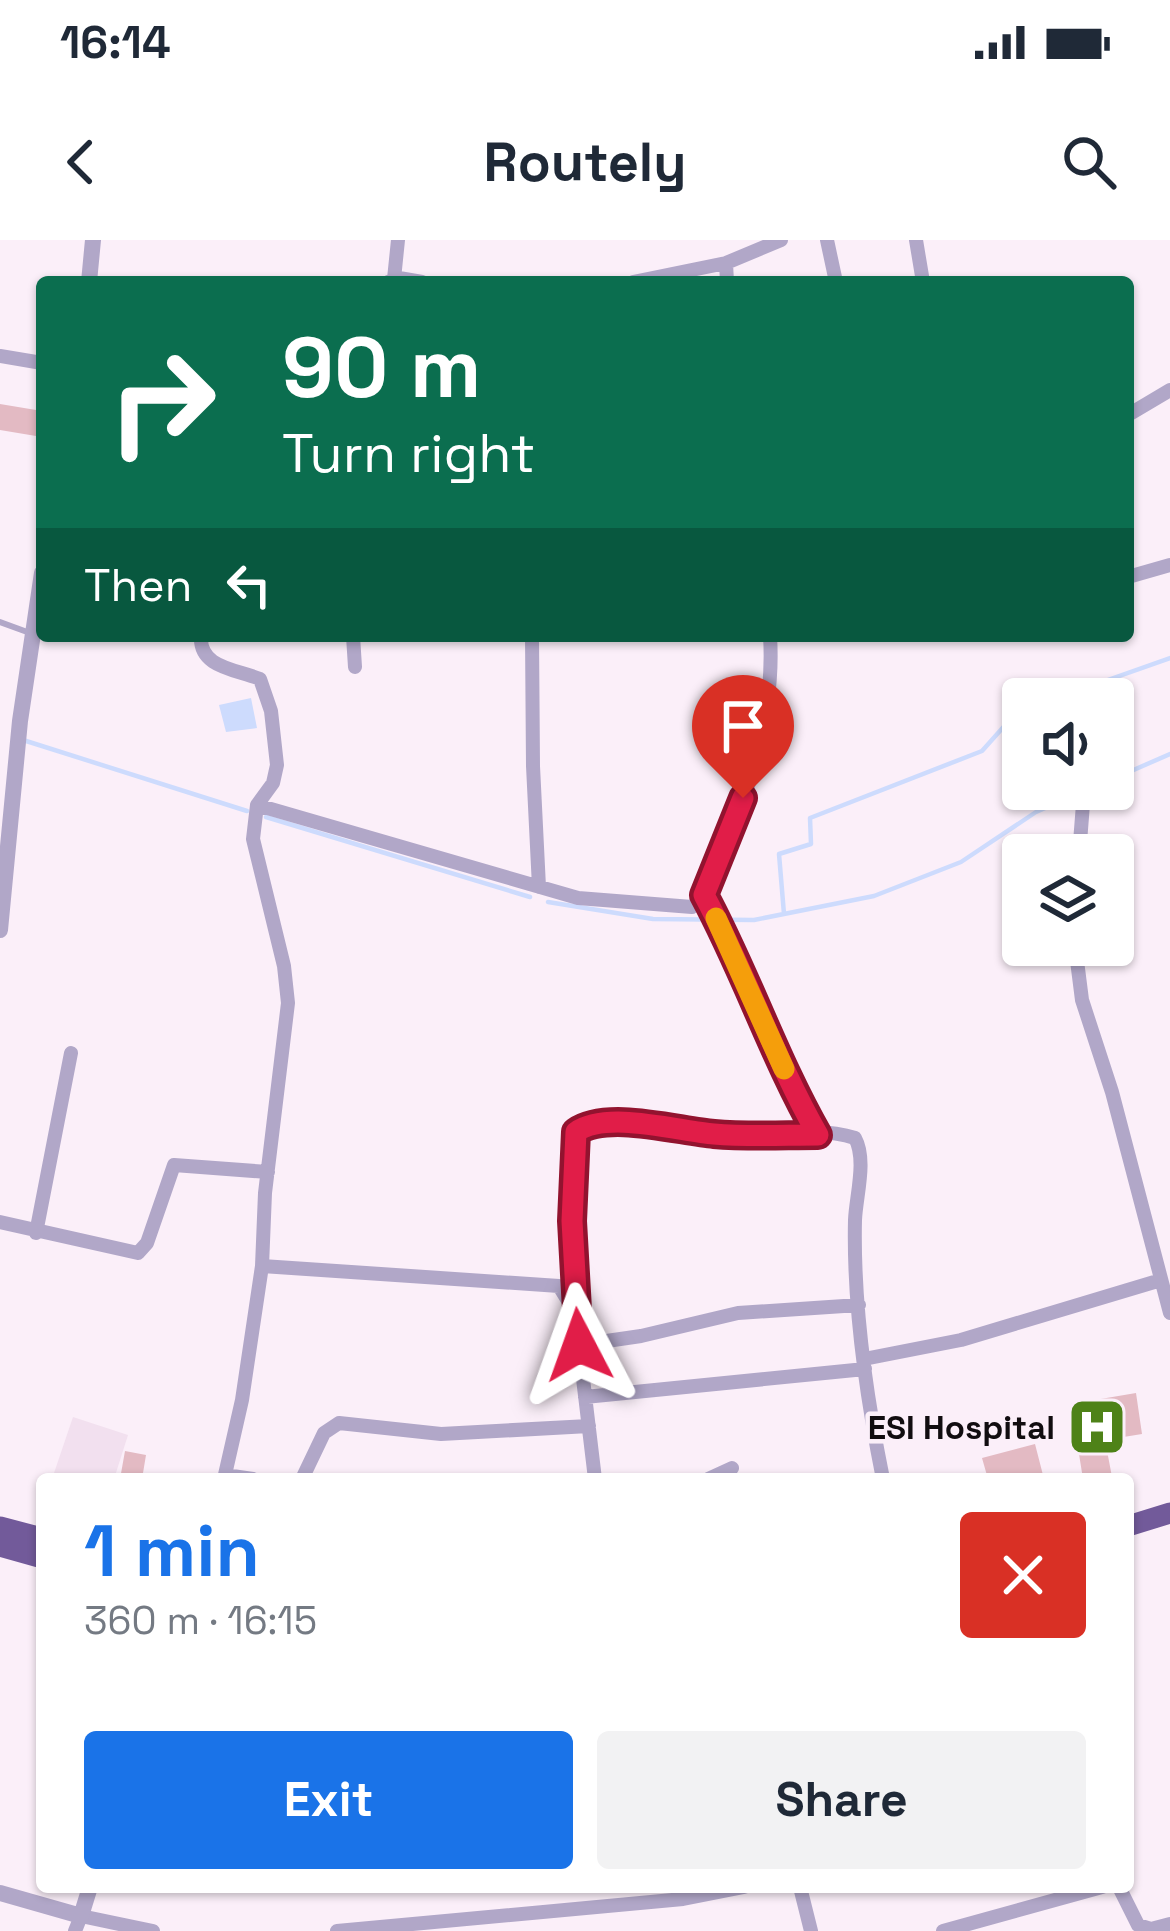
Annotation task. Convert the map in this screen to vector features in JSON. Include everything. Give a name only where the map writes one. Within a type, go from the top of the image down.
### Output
[{"type":"highway","points":[[1134,1524],[1170,1513]]},
{"type":"highway","points":[[0,1527],[36,1536]]},
{"type":"highway","points":[[0,1546],[36,1556]]},
{"type":"street","points":[[90,276],[93,240]]},
{"type":"street","points":[[392,276],[398,240]]},
{"type":"street","points":[[662,276],[726,263],[781,240]]},
{"type":"street","points":[[827,240],[835,276]]},
{"type":"street","points":[[916,240],[922,276]]},
{"type":"street","points":[[726,263],[727,276]]},
{"type":"street","points":[[0,356],[36,362]]},
{"type":"street","points":[[1134,412],[1170,390]]},
{"type":"street","points":[[1134,575],[1170,565]]},
{"type":"street","points":[[0,930],[15,763],[36,609]]},
{"type":"street","points":[[201,642],[202,653],[210,662],[252,676],[265,686],[277,765],[274,783],[257,805],[253,839],[284,966],[288,1003],[262,1266],[226,1473]]},
{"type":"street","points":[[353,642],[355,667]]},
{"type":"street","points":[[532,642],[539,887]]},
{"type":"street","points":[[257,805],[578,898],[692,907],[704,895],[730,836],[756,760],[770,691],[770,642]]},
{"type":"street","points":[[704,895],[793,1091],[818,1135]]},
{"type":"street","points":[[1078,966],[1082,1000],[1112,1092],[1170,1313]]},
{"type":"street","points":[[36,1233],[71,1053]]},
{"type":"street","points":[[594,1473],[575,1312],[576,1132],[597,1123],[622,1123],[717,1134],[846,1136],[859,1144],[855,1223],[859,1305],[882,1473]]},
{"type":"street","points":[[0,1222],[138,1253],[147,1243],[174,1165],[268,1172]]},
{"type":"street","points":[[262,1266],[548,1283],[566,1293],[575,1312]]},
{"type":"street","points":[[585,1396],[865,1364],[1161,1280]]},
{"type":"street","points":[[579,1345],[738,1313],[859,1305]]},
{"type":"street","points":[[305,1473],[324,1433],[339,1423],[441,1434],[589,1426]]},
{"type":"street","points":[[721,1473],[732,1468]]},
{"type":"street","points":[[0,1893],[78,1924],[153,1931]]},
{"type":"street","points":[[78,1924],[87,1893]]},
{"type":"street","points":[[337,1931],[713,1893]]},
{"type":"street","points":[[802,1893],[811,1931]]},
{"type":"street","points":[[943,1931],[1080,1893]]},
{"type":"street","points":[[1122,1893],[1138,1925],[1150,1929],[1170,1924]]},
{"type":"lane","points":[[0,622],[32,633]]},
{"type":"shaded area","points":[[73,1417],[128,1435],[116,1473],[54,1473]]},
{"type":"water","points":[[251,698],[257,728],[226,732],[219,705]]},
{"type":"building","points":[[0,404],[36,410],[36,436],[0,430]]},
{"type":"building","points":[[1136,1393],[1142,1434],[1105,1440],[1111,1473],[1082,1473],[1071,1404]]},
{"type":"building","points":[[1035,1444],[1042,1473],[986,1473],[982,1458]]},
{"type":"building","points":[[125,1451],[146,1455],[143,1473],[121,1473]]},
{"type":"waterway","points":[[1113,678],[1170,658]]},
{"type":"waterway","points":[[784,914],[779,854],[811,844],[810,818],[982,751],[1002,729]]},
{"type":"waterway","points":[[23,740],[247,811]]},
{"type":"waterway","points":[[1134,770],[1170,754]]},
{"type":"waterway","points":[[548,902],[653,919],[754,920],[874,896],[961,862],[1041,810]]},
{"type":"waterway","points":[[266,817],[530,897]]},
{"type":"slow traffic","points":[[716,918],[784,1069]]},
{"type":"place","name":"ESI Hospital","points":[[1097,1427]]},
{"type":"route","points":[[579,1345],[572,1221],[576,1132],[597,1123],[622,1123],[717,1134],[818,1135],[793,1091],[704,895],[743,798]]}]
